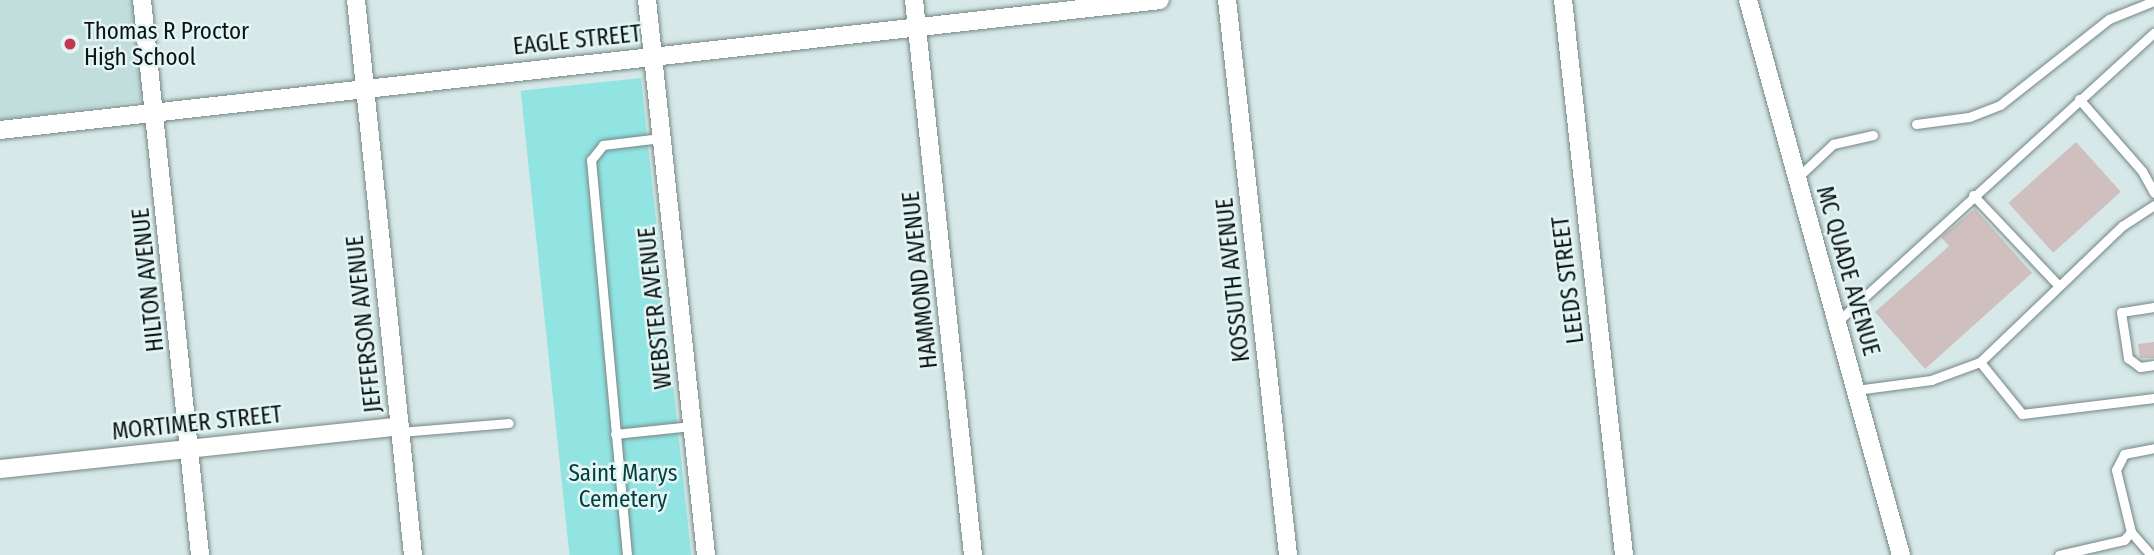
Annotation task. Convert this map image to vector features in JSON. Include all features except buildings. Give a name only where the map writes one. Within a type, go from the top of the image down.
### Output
[{"type":"street","name":"HILTON AVENUE","points":[[142,0],[200,555]]},
{"type":"street","name":"JEFFERSON AVENUE","points":[[356,0],[413,555]]},
{"type":"street","name":"WEBSTER AVENUE","points":[[646,0],[706,555]]},
{"type":"street","name":"HAMMOND AVENUE","points":[[914,0],[973,555]]},
{"type":"street","name":"EAGLE STREET","points":[[0,131],[1160,0]]},
{"type":"street","name":"KOSSUTH AVENUE","points":[[1227,0],[1289,555]]},
{"type":"street","name":"LEEDS STREET","points":[[1563,0],[1624,555]]},
{"type":"street","name":"MC QUADE AVENUE","points":[[1748,0],[1900,555]]},
{"type":"street","name":"MORTIMER STREET","points":[[0,468],[400,429]]},
{"type":"lane","points":[[1916,124],[1969,117],[2000,105],[2109,19],[2154,1]]},
{"type":"lane","points":[[1837,323],[1973,195],[2154,33]]},
{"type":"lane","points":[[2080,99],[2142,171],[2154,193]]},
{"type":"lane","points":[[1797,178],[1833,144],[1874,135]]},
{"type":"lane","points":[[627,555],[591,160],[603,145],[661,138]]},
{"type":"lane","points":[[1973,195],[2059,286]]},
{"type":"lane","points":[[1856,390],[1931,380],[1980,362],[2130,219],[2154,205]]},
{"type":"lane","points":[[2154,307],[2121,312],[2128,358],[2140,367],[2154,365]]},
{"type":"lane","points":[[1980,362],[2022,414],[2154,398]]},
{"type":"lane","name":"MORTIMER STREET","points":[[400,429],[509,424]]},
{"type":"lane","points":[[615,434],[692,426]]},
{"type":"lane","points":[[2151,555],[2132,532],[2116,470],[2124,454],[2154,448]]},
{"type":"lane","points":[[2059,555],[2124,540],[2132,532]]},
{"type":"shaded area","name":"Thomas R Proctor High School","points":[[0,0],[135,0],[143,94],[139,101],[0,120]]},
{"type":"green space","name":"Saint Marys Cemetery","points":[[641,78],[691,555],[569,555],[521,91]]},
{"type":"place","name":"Thomas R Proctor High School","points":[[70,44]]}]
